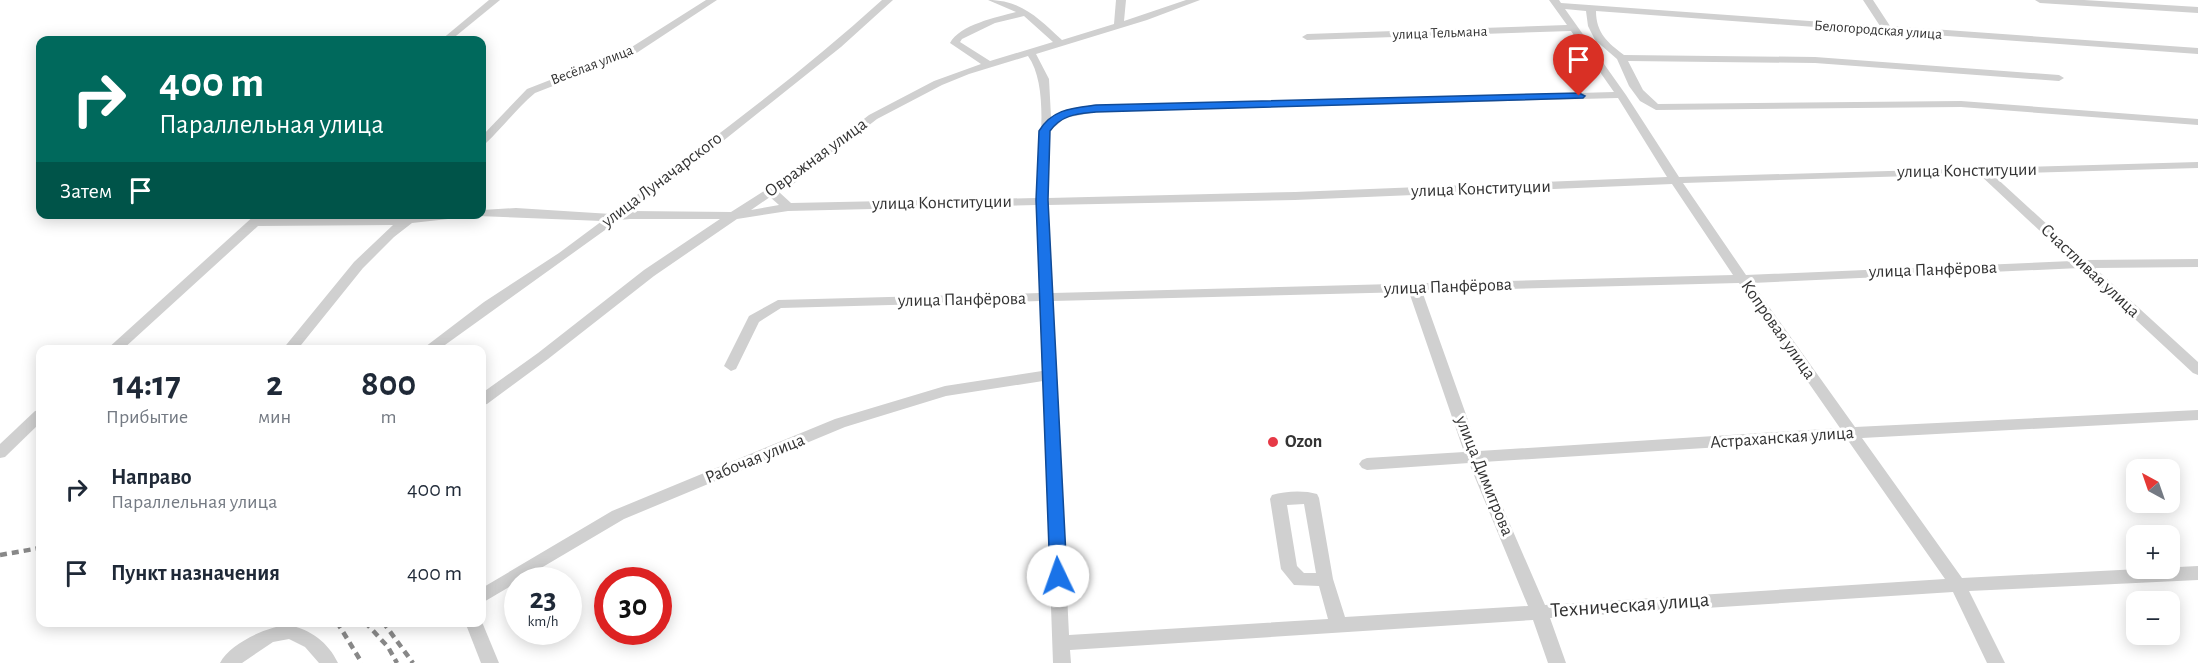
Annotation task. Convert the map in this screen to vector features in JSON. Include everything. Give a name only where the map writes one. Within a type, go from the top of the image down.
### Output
[{"type":"street","points":[[451,36],[495,0]]},
{"type":"street","name":"Весёлая улица","points":[[486,137],[531,91],[631,52],[712,0]]},
{"type":"street","name":"улица Луначарского","points":[[435,345],[563,256],[611,218],[704,151],[838,45],[888,0]]},
{"type":"street","points":[[993,0],[1024,13],[1059,42]]},
{"type":"street","points":[[1119,24],[1121,0]]},
{"type":"street","name":"Овражная улица","points":[[486,397],[543,356],[649,273],[771,191],[784,186],[873,117],[938,83],[989,64],[1195,0]]},
{"type":"street","points":[[1868,0],[1888,31]]},
{"type":"street","points":[[2040,0],[2198,10]]},
{"type":"street","name":"Белогородская улица","points":[[1556,3],[1591,9],[2198,51]]},
{"type":"street","name":"Копровая улица","points":[[1556,3],[1622,95],[1700,219],[1958,585],[1996,663]]},
{"type":"street","points":[[1591,9],[1591,20],[1598,40],[1622,58],[1627,73],[1643,96],[1656,107],[1961,104],[2198,122]]},
{"type":"street","points":[[989,64],[955,43],[958,37],[992,21],[1024,13]]},
{"type":"street","name":"улица Тельмана","points":[[1306,37],[1574,28]]},
{"type":"street","points":[[1030,52],[1041,66],[1047,114],[1042,200],[1062,663]]},
{"type":"street","points":[[1622,58],[1815,60],[2059,78]]},
{"type":"street","points":[[1045,131],[1059,115],[1096,109],[1622,95]]},
{"type":"street","name":"улица Конституции","points":[[736,216],[788,207],[1295,196],[1775,176],[2198,165]]},
{"type":"street","name":"Счастливая улица","points":[[1983,171],[2198,370]]},
{"type":"street","points":[[771,191],[788,207]]},
{"type":"street","points":[[486,213],[516,212],[611,218],[630,214],[736,216]]},
{"type":"street","points":[[119,345],[259,219]]},
{"type":"street","points":[[293,219],[392,222],[405,219]]},
{"type":"street","points":[[293,345],[350,275],[379,244],[410,219]]},
{"type":"street","name":"улица Панфёрова","points":[[731,366],[754,319],[778,304],[1743,279],[2083,264],[2174,261],[2198,263]]},
{"type":"street","name":"улица Димитрова","points":[[1414,288],[1474,458],[1539,611],[1557,663]]},
{"type":"street","name":"Рабочая улица","points":[[486,594],[618,515],[840,423],[945,391],[1048,375]]},
{"type":"street","name":"Астраханская улица","points":[[1367,464],[2198,415]]},
{"type":"street","points":[[0,453],[36,419]]},
{"type":"street","points":[[1325,579],[1300,580],[1289,569],[1278,499],[1311,498],[1325,579],[1339,626]]},
{"type":"street","name":"Техническая улица","points":[[1062,643],[1958,585],[2198,573]]},
{"type":"street","points":[[475,627],[490,663]]},
{"type":"street","points":[[229,663],[269,634],[287,631],[310,641],[330,663]]},
{"type":"railway","points":[[0,555],[36,549]]},
{"type":"railway","points":[[340,627],[362,663]]},
{"type":"railway","points":[[370,627],[388,647],[397,663]]},
{"type":"railway","points":[[387,627],[413,663]]},
{"type":"place","name":"Ozon","points":[[1273,442]]},
{"type":"route","points":[[1058,576],[1042,200],[1045,131],[1048,125],[1059,115],[1096,109],[1579,96]]}]
